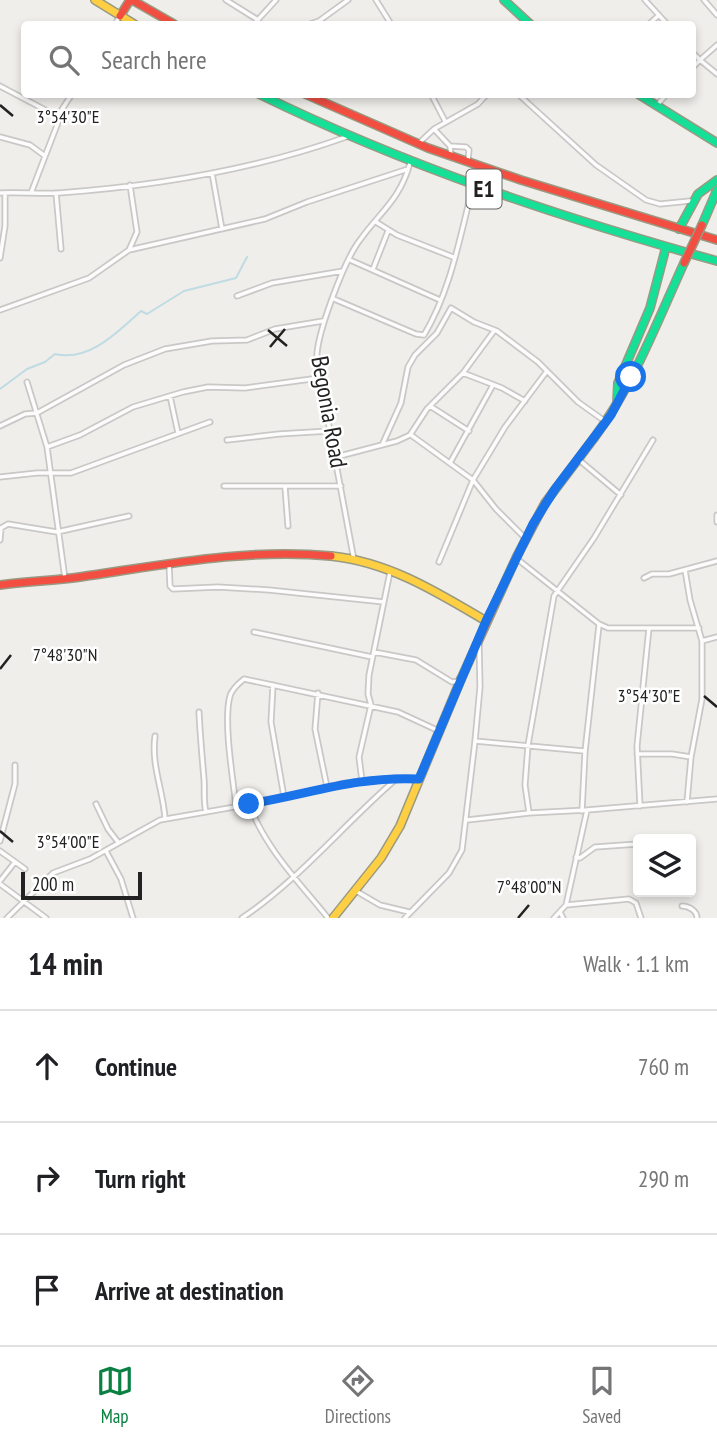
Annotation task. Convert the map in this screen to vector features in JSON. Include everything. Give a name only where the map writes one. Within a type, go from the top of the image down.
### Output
[{"type":"main road","points":[[95,0],[129,21]]},
{"type":"main road","points":[[120,16],[131,0],[169,21]]},
{"type":"main road","points":[[504,0],[527,21]]},
{"type":"main road","name":"E1","points":[[267,98],[409,166],[717,261]]},
{"type":"main road","name":"E1","points":[[314,98],[418,145],[717,240]]},
{"type":"main road","points":[[645,98],[717,142]]},
{"type":"main road","points":[[679,229],[692,201],[709,183],[717,180]]},
{"type":"main road","points":[[331,918],[381,858],[400,826],[460,681],[516,558],[545,503],[606,422],[617,403],[645,349],[717,190]]},
{"type":"main road","points":[[617,403],[618,383],[650,308],[666,247]]},
{"type":"main road","points":[[0,584],[65,579],[234,555],[290,554],[354,560],[390,572],[416,582],[486,621]]},
{"type":"street","points":[[226,0],[258,20],[276,0]]},
{"type":"street","points":[[318,21],[348,0]]},
{"type":"street","points":[[376,0],[389,21]]},
{"type":"street","points":[[645,0],[664,21]]},
{"type":"street","points":[[704,0],[717,15]]},
{"type":"street","points":[[652,21],[659,15]]},
{"type":"street","points":[[117,21],[120,16]]},
{"type":"street","points":[[696,64],[717,46]]},
{"type":"street","points":[[696,56],[717,74]]},
{"type":"street","points":[[0,86],[21,97]]},
{"type":"street","points":[[22,98],[59,120],[31,193]]},
{"type":"street","points":[[57,117],[69,98]]},
{"type":"street","points":[[433,98],[445,121]]},
{"type":"street","points":[[418,145],[445,121],[478,104],[483,98]]},
{"type":"street","points":[[522,98],[596,165],[646,200],[660,204],[692,201]]},
{"type":"street","points":[[657,105],[663,98]]},
{"type":"street","points":[[434,129],[450,146],[451,156]]},
{"type":"street","points":[[0,137],[30,145],[46,157]]},
{"type":"street","points":[[0,258],[5,226],[2,193],[57,193],[192,178],[260,163],[346,137]]},
{"type":"street","points":[[450,146],[466,147],[469,150],[468,162]]},
{"type":"street","points":[[0,310],[89,278],[129,250],[265,219],[409,166]]},
{"type":"street","name":"Begonia Road","points":[[354,560],[316,354],[324,321],[359,240],[393,202],[409,166]]},
{"type":"street","points":[[212,173],[222,229]]},
{"type":"street","points":[[129,250],[137,232],[130,185]]},
{"type":"street","points":[[334,299],[424,335],[440,300],[454,258],[473,186]]},
{"type":"street","points":[[57,193],[61,249]]},
{"type":"street","points":[[376,222],[388,231],[454,258]]},
{"type":"street","points":[[373,270],[388,231]]},
{"type":"street","points":[[350,260],[440,300]]},
{"type":"street","points":[[237,296],[272,284],[345,271]]},
{"type":"street","points":[[383,443],[401,403],[408,367],[415,355],[437,333],[449,310],[453,309],[494,331],[538,362],[578,402],[606,422]]},
{"type":"street","points":[[0,426],[25,414],[37,413],[124,365],[165,349],[212,341],[247,340],[275,329],[324,321]]},
{"type":"street","points":[[336,457],[410,435],[430,406],[463,373],[494,331]]},
{"type":"street","points":[[439,562],[473,480],[505,427],[547,371]]},
{"type":"street","points":[[463,373],[525,401]]},
{"type":"street","points":[[47,447],[80,435],[133,407],[170,396],[208,387],[245,388],[320,378]]},
{"type":"street","points":[[27,382],[47,447],[65,579]]},
{"type":"street","points":[[450,463],[493,385]]},
{"type":"street","points":[[170,396],[178,433]]},
{"type":"street","points":[[430,406],[469,431]]},
{"type":"street","points":[[0,477],[49,472],[71,473],[210,422]]},
{"type":"street","points":[[227,440],[279,433],[330,431]]},
{"type":"street","points":[[410,435],[473,480],[496,509],[526,539]]},
{"type":"street","points":[[529,813],[525,785],[528,746],[553,599],[556,590],[594,538],[653,440]]},
{"type":"street","points":[[578,459],[621,495]]},
{"type":"street","points":[[224,486],[341,485]]},
{"type":"street","points":[[285,486],[288,526]]},
{"type":"street","points":[[717,515],[717,522]]},
{"type":"street","points":[[0,540],[1,528],[8,524],[57,532],[129,516]]},
{"type":"street","points":[[516,558],[599,624],[621,629],[699,628]]},
{"type":"street","points":[[644,578],[717,561]]},
{"type":"street","points":[[169,564],[170,586],[173,589],[218,587],[269,590],[384,602]]},
{"type":"street","points":[[685,570],[702,642],[702,699],[691,757],[687,802]]},
{"type":"street","points":[[362,780],[359,757],[371,705],[368,694],[373,654],[390,572]]},
{"type":"street","points":[[554,918],[566,905],[583,825],[584,751],[599,624]]},
{"type":"street","points":[[640,806],[637,754],[649,628]]},
{"type":"street","points":[[254,632],[373,654],[410,658],[452,682],[460,681]]},
{"type":"street","points":[[404,918],[449,873],[458,859],[467,820],[475,741],[480,687],[480,637]]},
{"type":"street","points":[[702,642],[717,637]]},
{"type":"street","points":[[236,806],[229,736],[230,695],[244,679],[398,712],[439,731]]},
{"type":"street","points":[[273,685],[271,722],[284,797]]},
{"type":"street","points":[[318,694],[315,729],[327,787]]},
{"type":"street","points":[[200,712],[203,800],[206,812]]},
{"type":"street","points":[[155,736],[154,766],[164,802],[165,818]]},
{"type":"street","points":[[475,741],[584,751]]},
{"type":"street","points":[[637,754],[691,757]]},
{"type":"street","points":[[0,841],[15,784],[15,765]]},
{"type":"street","points":[[242,918],[267,902],[397,778]]},
{"type":"street","points":[[7,918],[53,873],[106,851],[165,818],[249,804],[362,780],[419,779]]},
{"type":"street","points":[[467,820],[717,799]]},
{"type":"street","points":[[96,804],[110,833],[118,842]]},
{"type":"street","points":[[249,804],[261,831],[294,876],[331,918]]},
{"type":"street","points":[[582,810],[583,825]]},
{"type":"street","points":[[576,858],[595,847],[633,844]]},
{"type":"street","points":[[0,851],[25,869]]},
{"type":"street","points":[[106,851],[121,879],[133,918]]},
{"type":"street","points":[[15,862],[0,882],[46,918]]},
{"type":"street","points":[[356,891],[380,905],[409,912]]},
{"type":"street","points":[[566,905],[629,899],[636,903],[641,918]]},
{"type":"street","points":[[682,906],[689,907],[698,918]]},
{"type":"street","points":[[560,912],[563,918]]},
{"type":"waterway","points":[[0,389],[27,369],[45,362],[55,354],[80,354],[102,343],[141,311],[147,314],[184,291],[236,278],[247,257]]},
{"type":"traffic: fast","points":[[504,0],[527,21]]},
{"type":"traffic: fast","points":[[267,98],[370,144],[484,188],[717,261]]},
{"type":"traffic: fast","points":[[644,98],[717,143]]},
{"type":"traffic: fast","points":[[679,229],[698,194],[717,180]]},
{"type":"traffic: fast","points":[[702,225],[717,190]]},
{"type":"traffic: fast","points":[[617,403],[618,383],[650,308],[666,247]]},
{"type":"traffic: fast","points":[[594,438],[621,397],[684,263]]},
{"type":"traffic: slow","points":[[95,0],[129,21]]},
{"type":"traffic: slow","points":[[331,556],[352,559],[393,572],[431,589],[486,621]]},
{"type":"traffic: slow","points":[[333,918],[381,858],[400,826],[461,679]]},
{"type":"traffic: jam","points":[[120,16],[130,0]]},
{"type":"traffic: jam","points":[[132,0],[169,21]]},
{"type":"traffic: jam","points":[[314,98],[428,148],[521,180],[717,240]]},
{"type":"traffic: jam","points":[[684,263],[702,225]]},
{"type":"traffic: jam","points":[[461,679],[517,556],[545,503],[594,438]]},
{"type":"traffic: jam","points":[[0,585],[236,556],[331,556]]},
{"type":"route","points":[[249,804],[345,783],[397,778],[419,779],[486,621],[533,524],[555,489],[611,415],[631,377]]}]
